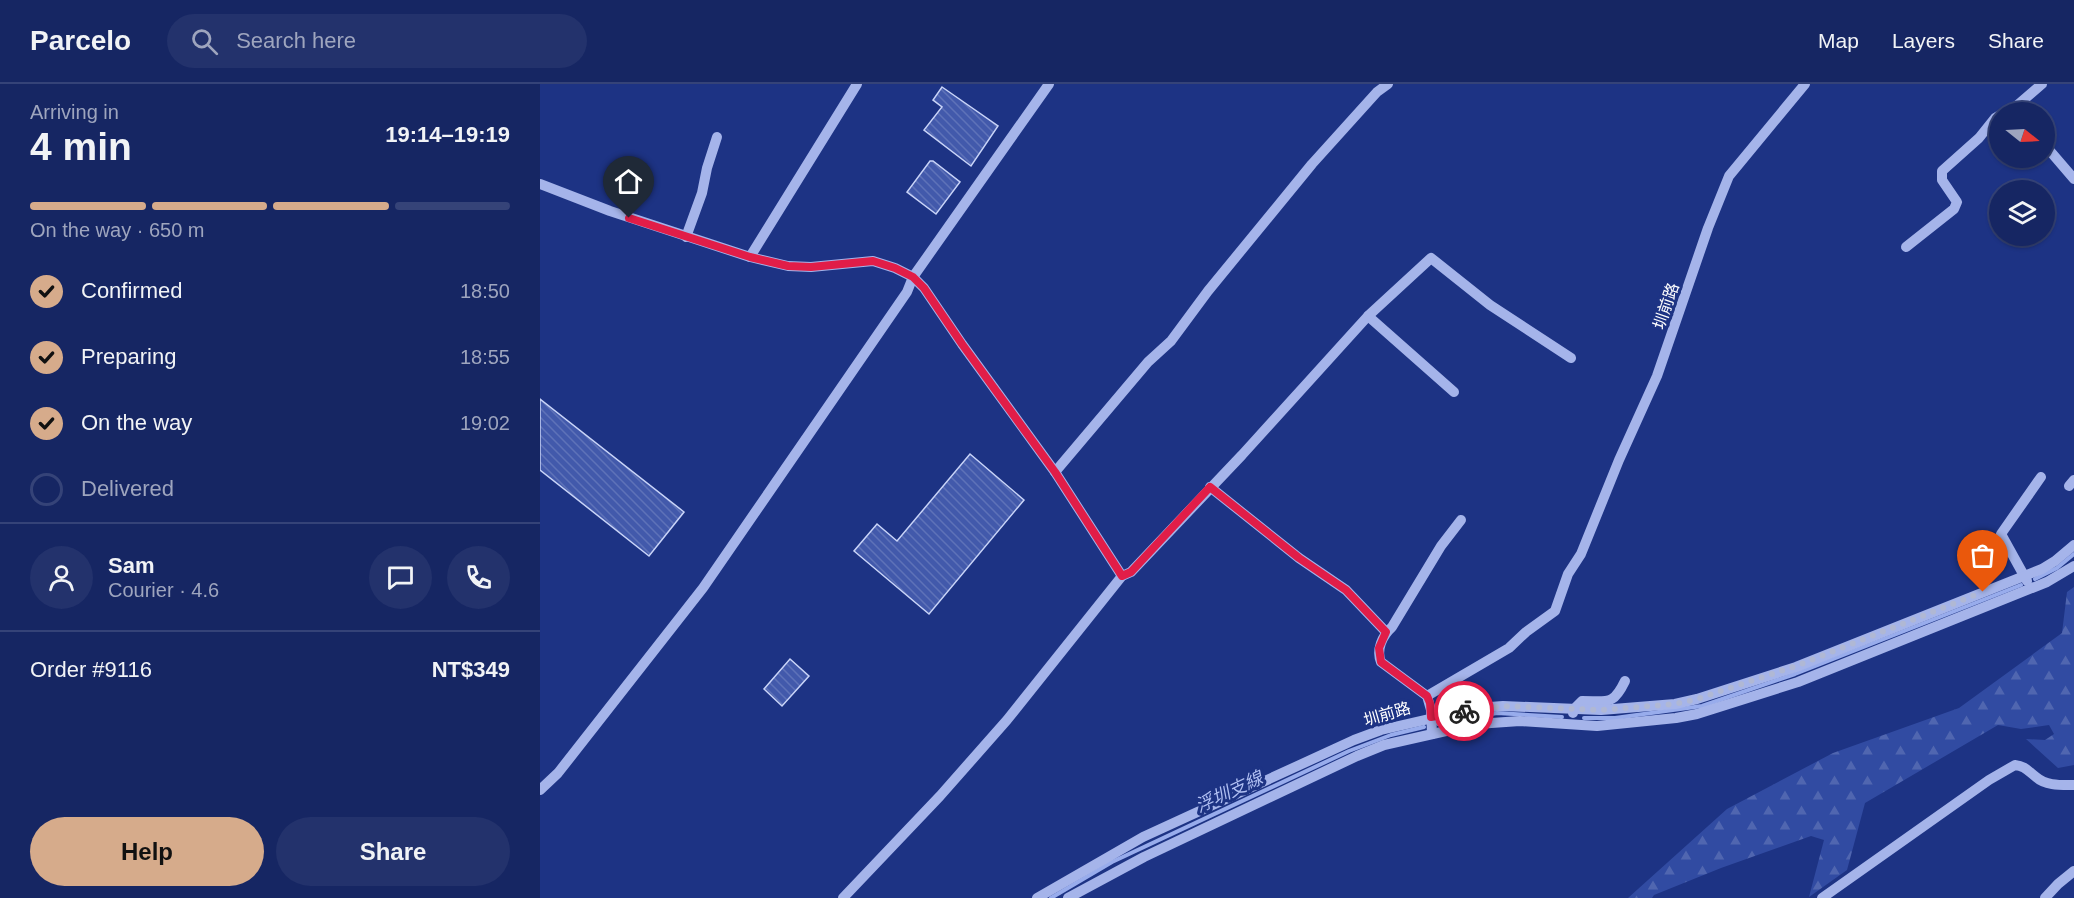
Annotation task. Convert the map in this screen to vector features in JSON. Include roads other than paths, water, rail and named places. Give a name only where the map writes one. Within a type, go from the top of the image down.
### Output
[{"type":"street","points":[[750,257],[857,84]]},
{"type":"street","points":[[540,790],[558,773],[703,588],[900,302],[913,277],[1049,84]]},
{"type":"street","points":[[1055,472],[1148,362],[1171,341],[1208,291],[1312,164],[1377,92],[1388,84]]},
{"type":"street","name":"圳前路","points":[[1427,696],[1509,648],[1526,632],[1555,611],[1568,574],[1581,554],[1619,460],[1657,376],[1708,228],[1729,176],[1806,84]]},
{"type":"street","points":[[2022,102],[2042,84]]},
{"type":"street","points":[[1906,247],[1954,209],[1957,201],[1942,180],[1942,171],[1978,138],[1989,124]]},
{"type":"street","points":[[686,237],[702,193],[717,137]]},
{"type":"street","points":[[2055,157],[2074,179]]},
{"type":"street","points":[[540,184],[610,212],[750,257],[799,267],[873,261],[913,277],[924,288],[1055,472],[1122,576]]},
{"type":"street","points":[[843,898],[940,796],[1007,720],[1122,576],[1131,572],[1242,455],[1368,316],[1431,258],[1490,305],[1571,358]]},
{"type":"street","points":[[1368,316],[1454,392]]},
{"type":"street","points":[[2031,589],[2001,534],[2041,477]]},
{"type":"street","points":[[1210,487],[1299,558],[1346,590],[1386,632]]},
{"type":"street","points":[[1432,734],[1430,703],[1427,696],[1381,662],[1379,648],[1386,632],[1392,627],[1441,546],[1461,520]]},
{"type":"street","name":"圳前路","points":[[1037,898],[1143,837],[1343,745],[1381,730],[1477,708],[1503,706],[1601,710],[1675,704],[1718,693],[1796,666],[2024,576],[2055,561],[2074,545]]},
{"type":"street","name":"圳前路","points":[[1068,898],[1144,857],[1357,756],[1384,746],[1477,724],[1499,722],[1596,726],[1676,718],[1714,710],[1798,682],[2031,589],[2074,566]]},
{"type":"street","points":[[1572,725],[1573,710],[1582,701],[1609,701],[1617,697],[1625,681]]},
{"type":"street","points":[[1822,898],[1989,780],[2015,765],[2028,769],[2038,779],[2050,784],[2074,785]]},
{"type":"street","points":[[2045,898],[2074,871]]},
{"type":"waterway","name":"浮圳支線","points":[[2035,579],[2057,568],[2074,554]]},
{"type":"waterway","name":"浮圳支線","points":[[1584,718],[1615,718],[1702,706],[1795,674],[2021,585]]},
{"type":"waterway","name":"浮圳支線","points":[[1438,724],[1497,713],[1562,717]]},
{"type":"waterway","name":"浮圳支線","points":[[1051,898],[1112,862],[1349,751],[1391,735],[1424,727]]}]
